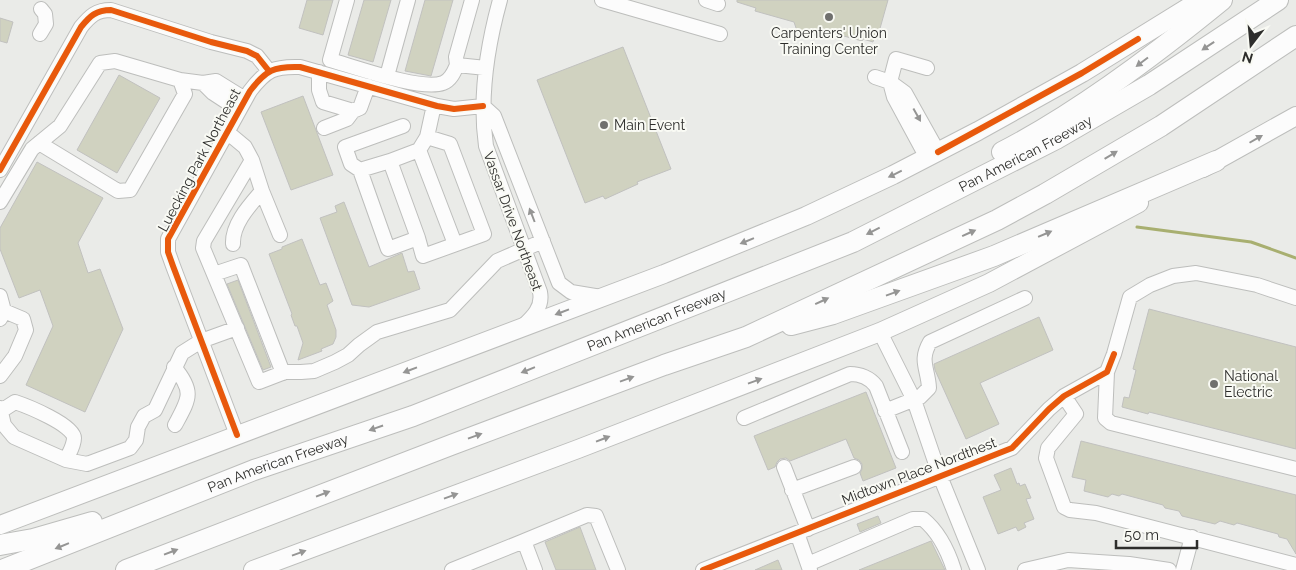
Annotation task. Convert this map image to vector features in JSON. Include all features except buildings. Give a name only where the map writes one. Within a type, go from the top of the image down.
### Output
[{"type":"highway","points":[[932,201],[972,167],[1009,148],[1078,107],[1222,0]]},
{"type":"highway","name":"Pan American Freeway","points":[[2,570],[254,470],[413,416],[853,242],[1056,139],[1149,85],[1278,0]]},
{"type":"highway","points":[[746,337],[1021,207],[1161,126],[1296,36]]},
{"type":"highway","points":[[126,570],[654,369],[746,337],[833,314],[994,256],[1216,161]]},
{"type":"highway","points":[[0,545],[33,539],[98,520],[254,470]]},
{"type":"main road","points":[[0,525],[714,255],[797,220],[933,155],[1082,73],[1200,0]]},
{"type":"main road","points":[[253,570],[578,449],[880,332],[989,283],[1296,116]]},
{"type":"street","points":[[347,0],[330,60],[387,76],[430,85],[445,83],[452,76],[457,65],[456,57],[472,0]]},
{"type":"street","points":[[387,76],[408,0]]},
{"type":"street","name":"Vassar Drive Northeast","points":[[499,0],[492,28],[486,68],[483,128],[486,146],[538,283],[541,298],[535,314],[521,328]]},
{"type":"street","points":[[602,0],[720,34]]},
{"type":"street","points":[[40,34],[46,24],[45,14],[42,9]]},
{"type":"street","points":[[0,170],[81,26],[94,13],[103,10],[111,10],[211,42],[247,51],[256,56],[268,71],[282,66],[300,67],[454,110],[483,106]]},
{"type":"street","points":[[890,82],[896,59],[927,68]]},
{"type":"street","points":[[0,202],[32,149],[60,126],[100,63],[115,61],[180,80],[203,83],[212,93],[242,104]]},
{"type":"street","points":[[457,65],[486,68]]},
{"type":"street","name":"Luecking Park Northeast","points":[[237,435],[168,252],[168,239],[242,104],[258,80],[268,71]]},
{"type":"street","points":[[319,72],[319,90],[322,102],[353,111]]},
{"type":"street","points":[[875,77],[890,82],[905,93],[933,155]]},
{"type":"street","points":[[38,143],[118,191],[130,190],[185,94],[180,80]]},
{"type":"street","points":[[324,128],[347,119],[353,111],[360,108],[368,86]]},
{"type":"street","points":[[360,170],[419,150],[427,137],[434,105]]},
{"type":"street","name":"Vassar Drive Northeast","points":[[483,106],[494,116],[559,283],[564,288],[578,294],[601,297]]},
{"type":"street","points":[[403,126],[346,147],[351,164],[360,170],[388,249],[418,238]]},
{"type":"street","points":[[227,132],[245,147],[252,160],[280,235]]},
{"type":"street","points":[[390,161],[424,256],[484,234],[450,144],[427,137]]},
{"type":"street","points":[[419,150],[455,244]]},
{"type":"street","points":[[252,160],[204,241],[203,248],[259,382],[283,373],[314,371],[348,355],[377,332],[450,310],[497,261],[543,241]]},
{"type":"street","points":[[235,243],[232,236],[243,215],[262,191]]},
{"type":"street","points":[[214,274],[241,265],[283,373]]},
{"type":"street","points":[[1296,298],[1257,285],[1196,273],[1173,276],[1150,285],[1130,297],[1107,372],[1105,418],[1111,423],[1296,470]]},
{"type":"street","points":[[0,296],[2,315],[23,319],[26,330],[15,356],[0,376]]},
{"type":"street","points":[[886,410],[920,397],[929,388],[923,364],[925,350],[930,342],[1025,298]]},
{"type":"street","points":[[66,460],[72,448],[74,436],[70,429],[27,406],[14,402],[0,409],[4,425],[14,437],[66,460],[87,464],[130,448],[136,440],[138,427],[144,416],[155,410],[174,366],[182,353],[201,341],[236,328]]},
{"type":"street","points":[[880,332],[914,400],[940,476],[978,570]]},
{"type":"street","points":[[174,366],[186,380],[188,400],[175,425]]},
{"type":"street","name":"Midtown Place Nordthest","points":[[704,570],[1012,448],[1064,396],[1107,372]]},
{"type":"street","points":[[744,418],[850,374],[862,376],[872,381],[886,410],[902,452]]},
{"type":"street","points":[[1064,396],[1076,414],[1048,448],[1046,458],[1064,507],[1070,510],[1096,512],[1296,565]]},
{"type":"street","points":[[784,467],[792,490],[809,567],[913,519],[923,519],[933,527],[953,566],[972,553]]},
{"type":"street","points":[[792,490],[854,467]]},
{"type":"street","points":[[452,570],[586,516],[596,516],[618,570]]},
{"type":"street","points":[[1183,570],[1192,538]]},
{"type":"street","points":[[524,541],[535,570]]},
{"type":"street","points":[[1025,570],[1068,560],[1129,564],[1169,570]]},
{"type":"street","points":[[1084,570],[1101,563]]},
{"type":"waterway","points":[[1137,227],[1251,242],[1296,258]]},
{"type":"cycle path","points":[[0,170],[81,27],[97,12],[111,10],[211,42],[247,51],[257,56],[269,71]]},
{"type":"cycle path","points":[[938,152],[1082,73],[1138,39]]},
{"type":"cycle path","points":[[237,435],[168,252],[168,239],[250,91],[261,78],[271,71],[283,67],[300,67],[437,106],[454,109],[483,106]]},
{"type":"cycle path","points":[[703,570],[1012,448],[1064,396],[1107,372],[1114,354]]},
{"type":"place","name":"Carpenters' Union Training Center","points":[[829,17]]},
{"type":"place","name":"Main Event","points":[[604,125]]},
{"type":"place","name":"National Electric","points":[[1214,384]]}]
